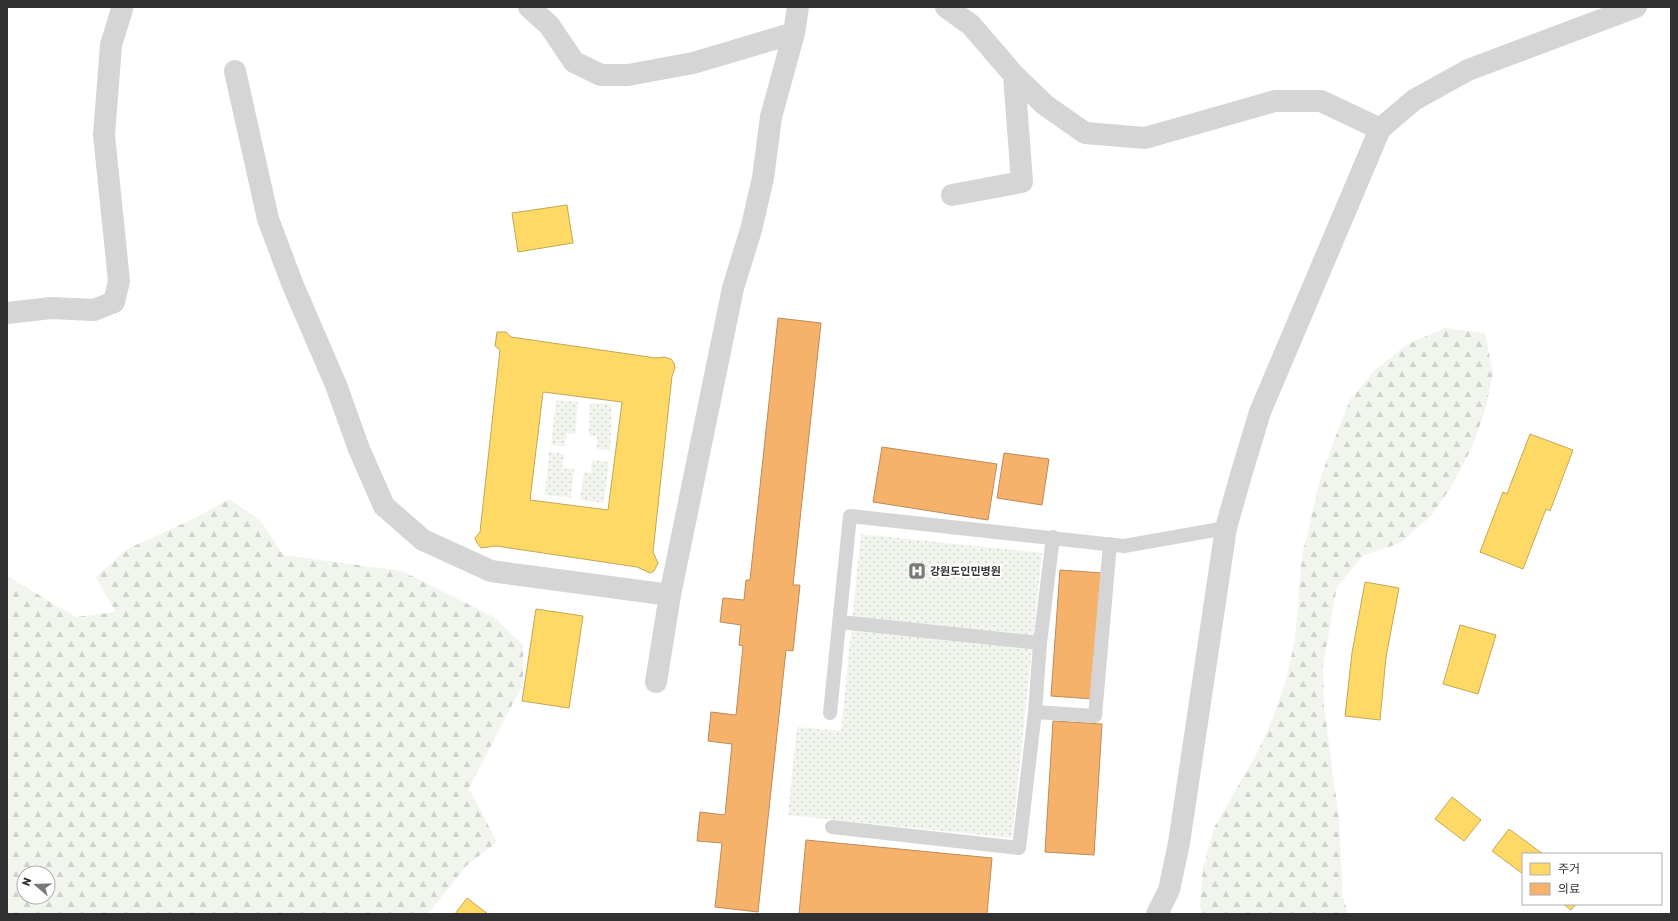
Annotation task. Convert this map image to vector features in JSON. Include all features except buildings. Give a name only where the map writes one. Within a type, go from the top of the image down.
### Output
[{"type":"street","points":[[529,7],[549,25],[574,62],[601,75],[628,75],[693,63],[794,33]]},
{"type":"street","points":[[656,682],[670,595],[733,288],[751,230],[763,178],[771,117],[794,33],[798,7]]},
{"type":"street","points":[[946,7],[971,25],[1014,75],[1045,106],[1085,133],[1145,138],[1275,101],[1321,101],[1380,129]]},
{"type":"street","points":[[1158,914],[1169,890],[1179,843],[1226,528],[1260,412],[1380,129],[1414,100],[1468,70],[1636,7]]},
{"type":"street","points":[[7,313],[51,308],[94,310],[114,302],[119,281],[119,273],[104,135],[111,45],[122,9]]},
{"type":"street","points":[[235,71],[268,219],[292,283],[336,385],[359,449],[384,506],[423,540],[490,571],[670,595]]},
{"type":"street","points":[[952,195],[1022,182],[1014,75]]},
{"type":"lane","points":[[830,713],[850,516],[1053,537],[1124,546],[1226,528]]},
{"type":"lane","points":[[832,827],[1020,848],[1035,712],[1040,643],[1053,537]]},
{"type":"lane","points":[[1035,712],[1095,716],[1110,544]]},
{"type":"lane","points":[[840,622],[1040,643]]},
{"type":"green space","points":[[1445,328],[1485,333],[1493,373],[1485,411],[1471,449],[1453,484],[1431,516],[1400,543],[1363,556],[1337,587],[1323,665],[1324,706],[1339,820],[1343,897],[1348,914],[1202,914],[1200,906],[1203,866],[1215,826],[1256,755],[1273,718],[1286,680],[1295,639],[1302,556],[1321,476],[1350,400],[1376,369],[1408,344]]},
{"type":"green space","points":[[556,400],[578,402],[575,434],[566,433],[565,446],[551,445]]},
{"type":"green space","points":[[590,403],[612,404],[610,450],[597,449],[597,436],[589,436]]},
{"type":"green space","points":[[549,452],[564,454],[562,468],[574,469],[571,498],[545,495]]},
{"type":"green space","points":[[592,460],[609,462],[604,503],[580,500],[584,472],[591,473]]},
{"type":"green space","points":[[229,499],[261,521],[283,555],[402,571],[494,617],[523,645],[523,684],[469,788],[497,842],[466,866],[428,914],[7,914],[7,576],[76,617],[116,612],[96,577],[127,549],[193,519]]},
{"type":"green space","points":[[861,534],[1042,553],[1012,838],[788,815],[797,727],[841,731]]},
{"type":"place","name":"강원도인민병원","points":[[917,571]]}]
